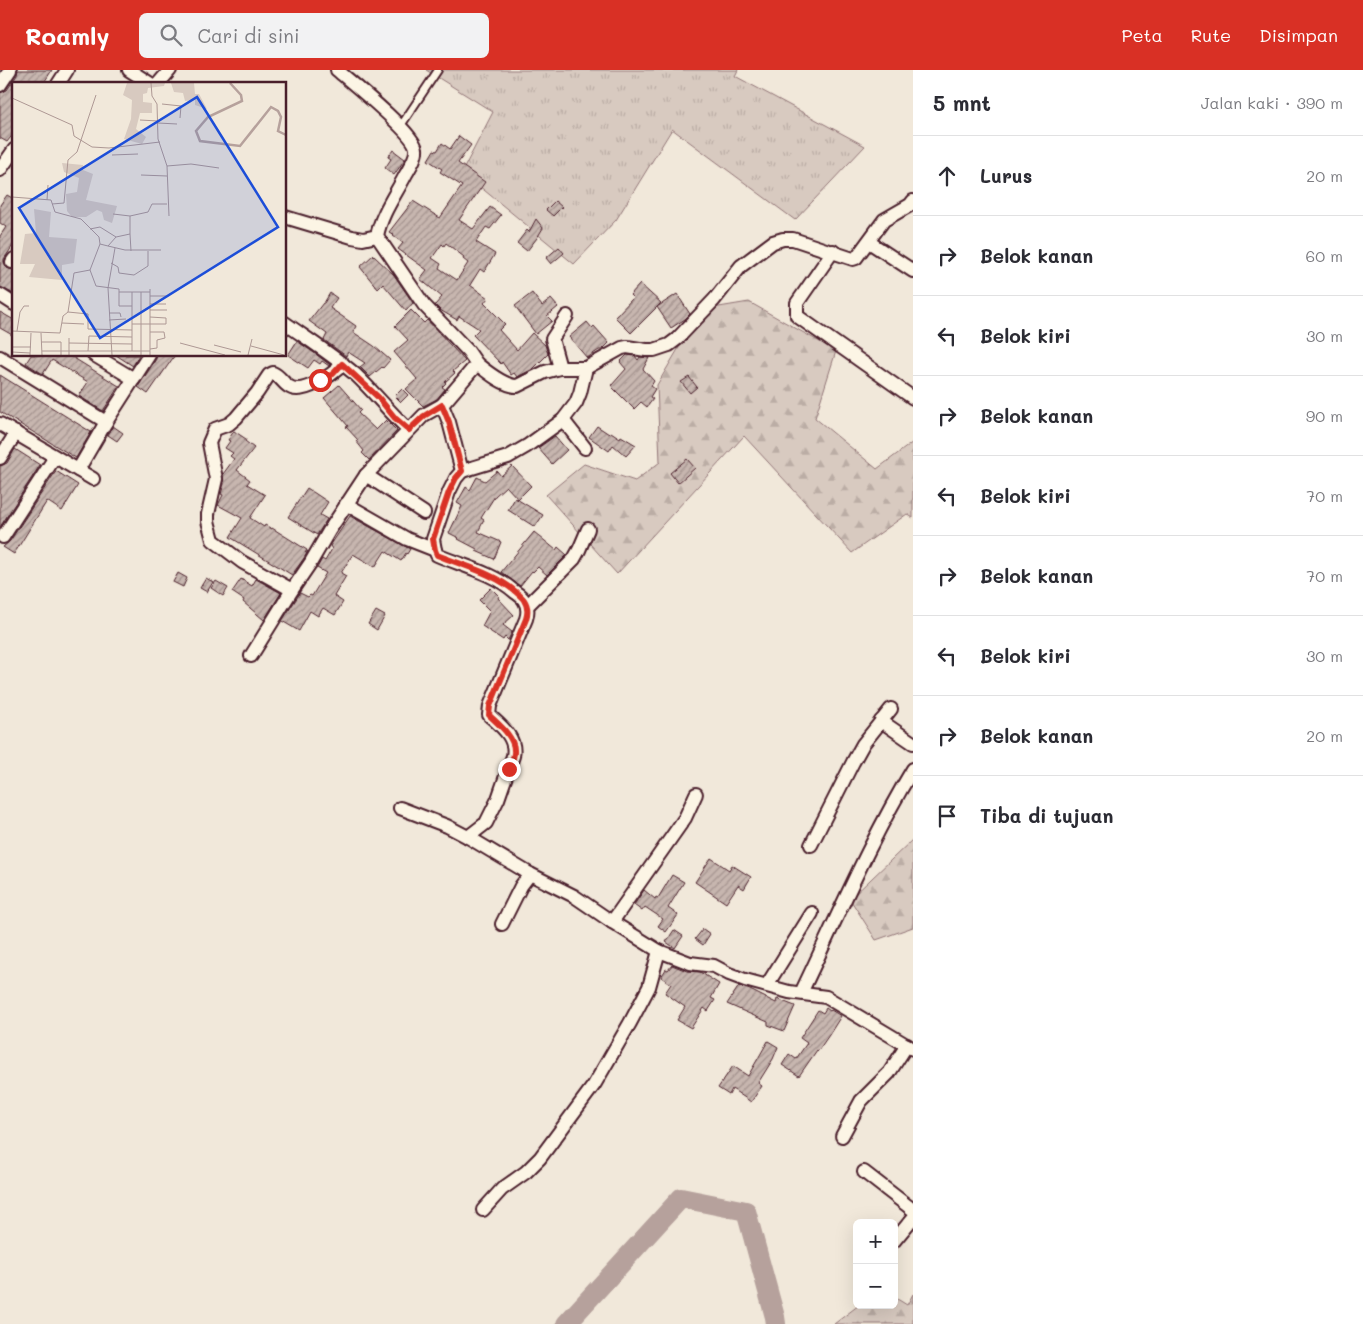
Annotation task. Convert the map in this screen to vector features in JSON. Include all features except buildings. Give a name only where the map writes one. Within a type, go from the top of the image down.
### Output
[{"type":"street","points":[[0,85],[10,70]]},
{"type":"street","points":[[59,82],[67,70]]},
{"type":"street","points":[[129,70],[147,82]]},
{"type":"street","points":[[160,82],[170,70]]},
{"type":"street","points":[[337,70],[400,127],[413,141],[416,150],[407,172],[378,226],[377,236],[424,305],[468,351],[477,364],[495,377],[513,386],[517,386],[545,372],[560,368],[586,368],[622,348],[654,350],[669,345],[714,300],[741,266],[773,242],[793,238],[856,258],[884,220],[910,205],[913,201]]},
{"type":"street","points":[[286,217],[352,237],[363,239],[377,236]]},
{"type":"street","points":[[869,242],[913,270]]},
{"type":"street","points":[[833,251],[797,303],[797,316],[913,398]]},
{"type":"street","points":[[0,295],[12,303]]},
{"type":"street","points":[[560,368],[552,338],[567,316]]},
{"type":"street","points":[[286,324],[342,364],[378,397],[395,418],[409,430]]},
{"type":"street","points":[[97,356],[134,378]]},
{"type":"street","points":[[78,470],[148,356]]},
{"type":"street","points":[[0,357],[106,422]]},
{"type":"street","points":[[292,590],[242,562],[213,540],[208,514],[216,479],[209,443],[215,429],[229,424],[236,418],[269,375],[275,374],[293,388],[305,388],[333,374],[342,364]]},
{"type":"street","points":[[251,656],[366,475],[424,416],[442,405],[477,364]]},
{"type":"street","points":[[468,836],[486,823],[498,799],[513,756],[514,750],[510,737],[489,715],[489,711],[526,619],[527,606],[524,600],[497,578],[437,555],[433,539],[449,492],[462,471],[508,457],[528,446],[563,420],[576,403],[586,368]]},
{"type":"street","points":[[442,405],[449,422],[462,471]]},
{"type":"street","points":[[563,420],[585,448]]},
{"type":"street","points":[[0,424],[93,479]]},
{"type":"street","points":[[0,458],[16,433]]},
{"type":"street","points":[[3,538],[55,457]]},
{"type":"street","points":[[366,475],[424,512]]},
{"type":"street","points":[[346,504],[407,539],[435,550]]},
{"type":"street","points":[[527,606],[574,559],[588,529]]},
{"type":"street","points":[[811,845],[863,744],[891,709]]},
{"type":"street","points":[[881,721],[913,743]]},
{"type":"street","points":[[801,993],[894,799],[913,769]]},
{"type":"street","points":[[612,922],[685,818],[696,794]]},
{"type":"street","points":[[400,808],[468,836],[498,856],[574,896],[659,951],[690,963],[714,966],[729,974],[789,992],[826,997],[910,1047],[861,1101],[842,1136]]},
{"type":"street","points":[[502,924],[520,886],[530,874]]},
{"type":"street","points":[[766,985],[812,912]]},
{"type":"street","points":[[483,1210],[502,1189],[526,1172],[540,1158],[594,1085],[649,986],[659,951]]},
{"type":"street","points":[[864,1172],[913,1210]]},
{"type":"street","points":[[898,1236],[913,1218]]},
{"type":"lane","points":[[400,127],[438,70]]},
{"type":"green space","points":[[426,70],[738,70],[735,76],[865,146],[795,220],[672,129],[616,220],[574,264],[462,172],[493,112]]},
{"type":"green space","points":[[749,302],[836,351],[815,418],[877,469],[913,442],[913,518],[907,514],[852,553],[744,436],[617,574],[546,495],[584,464],[635,481],[660,462],[657,385],[701,310]]},
{"type":"green space","points":[[913,839],[913,927],[876,940],[850,899]]},
{"type":"green space","points":[[913,1294],[913,1324],[834,1324],[854,1309],[898,1309],[898,1299],[907,1305]]},
{"type":"waterway","points":[[566,1324],[681,1198],[746,1211],[776,1324]]},
{"type":"route","points":[[320,380],[333,374],[342,364],[358,377],[395,418],[409,430],[424,416],[442,405],[458,451],[462,471],[449,492],[433,539],[437,555],[497,578],[524,600],[527,606],[526,619],[489,711],[489,715],[510,737],[513,744],[514,750],[509,769]]}]
